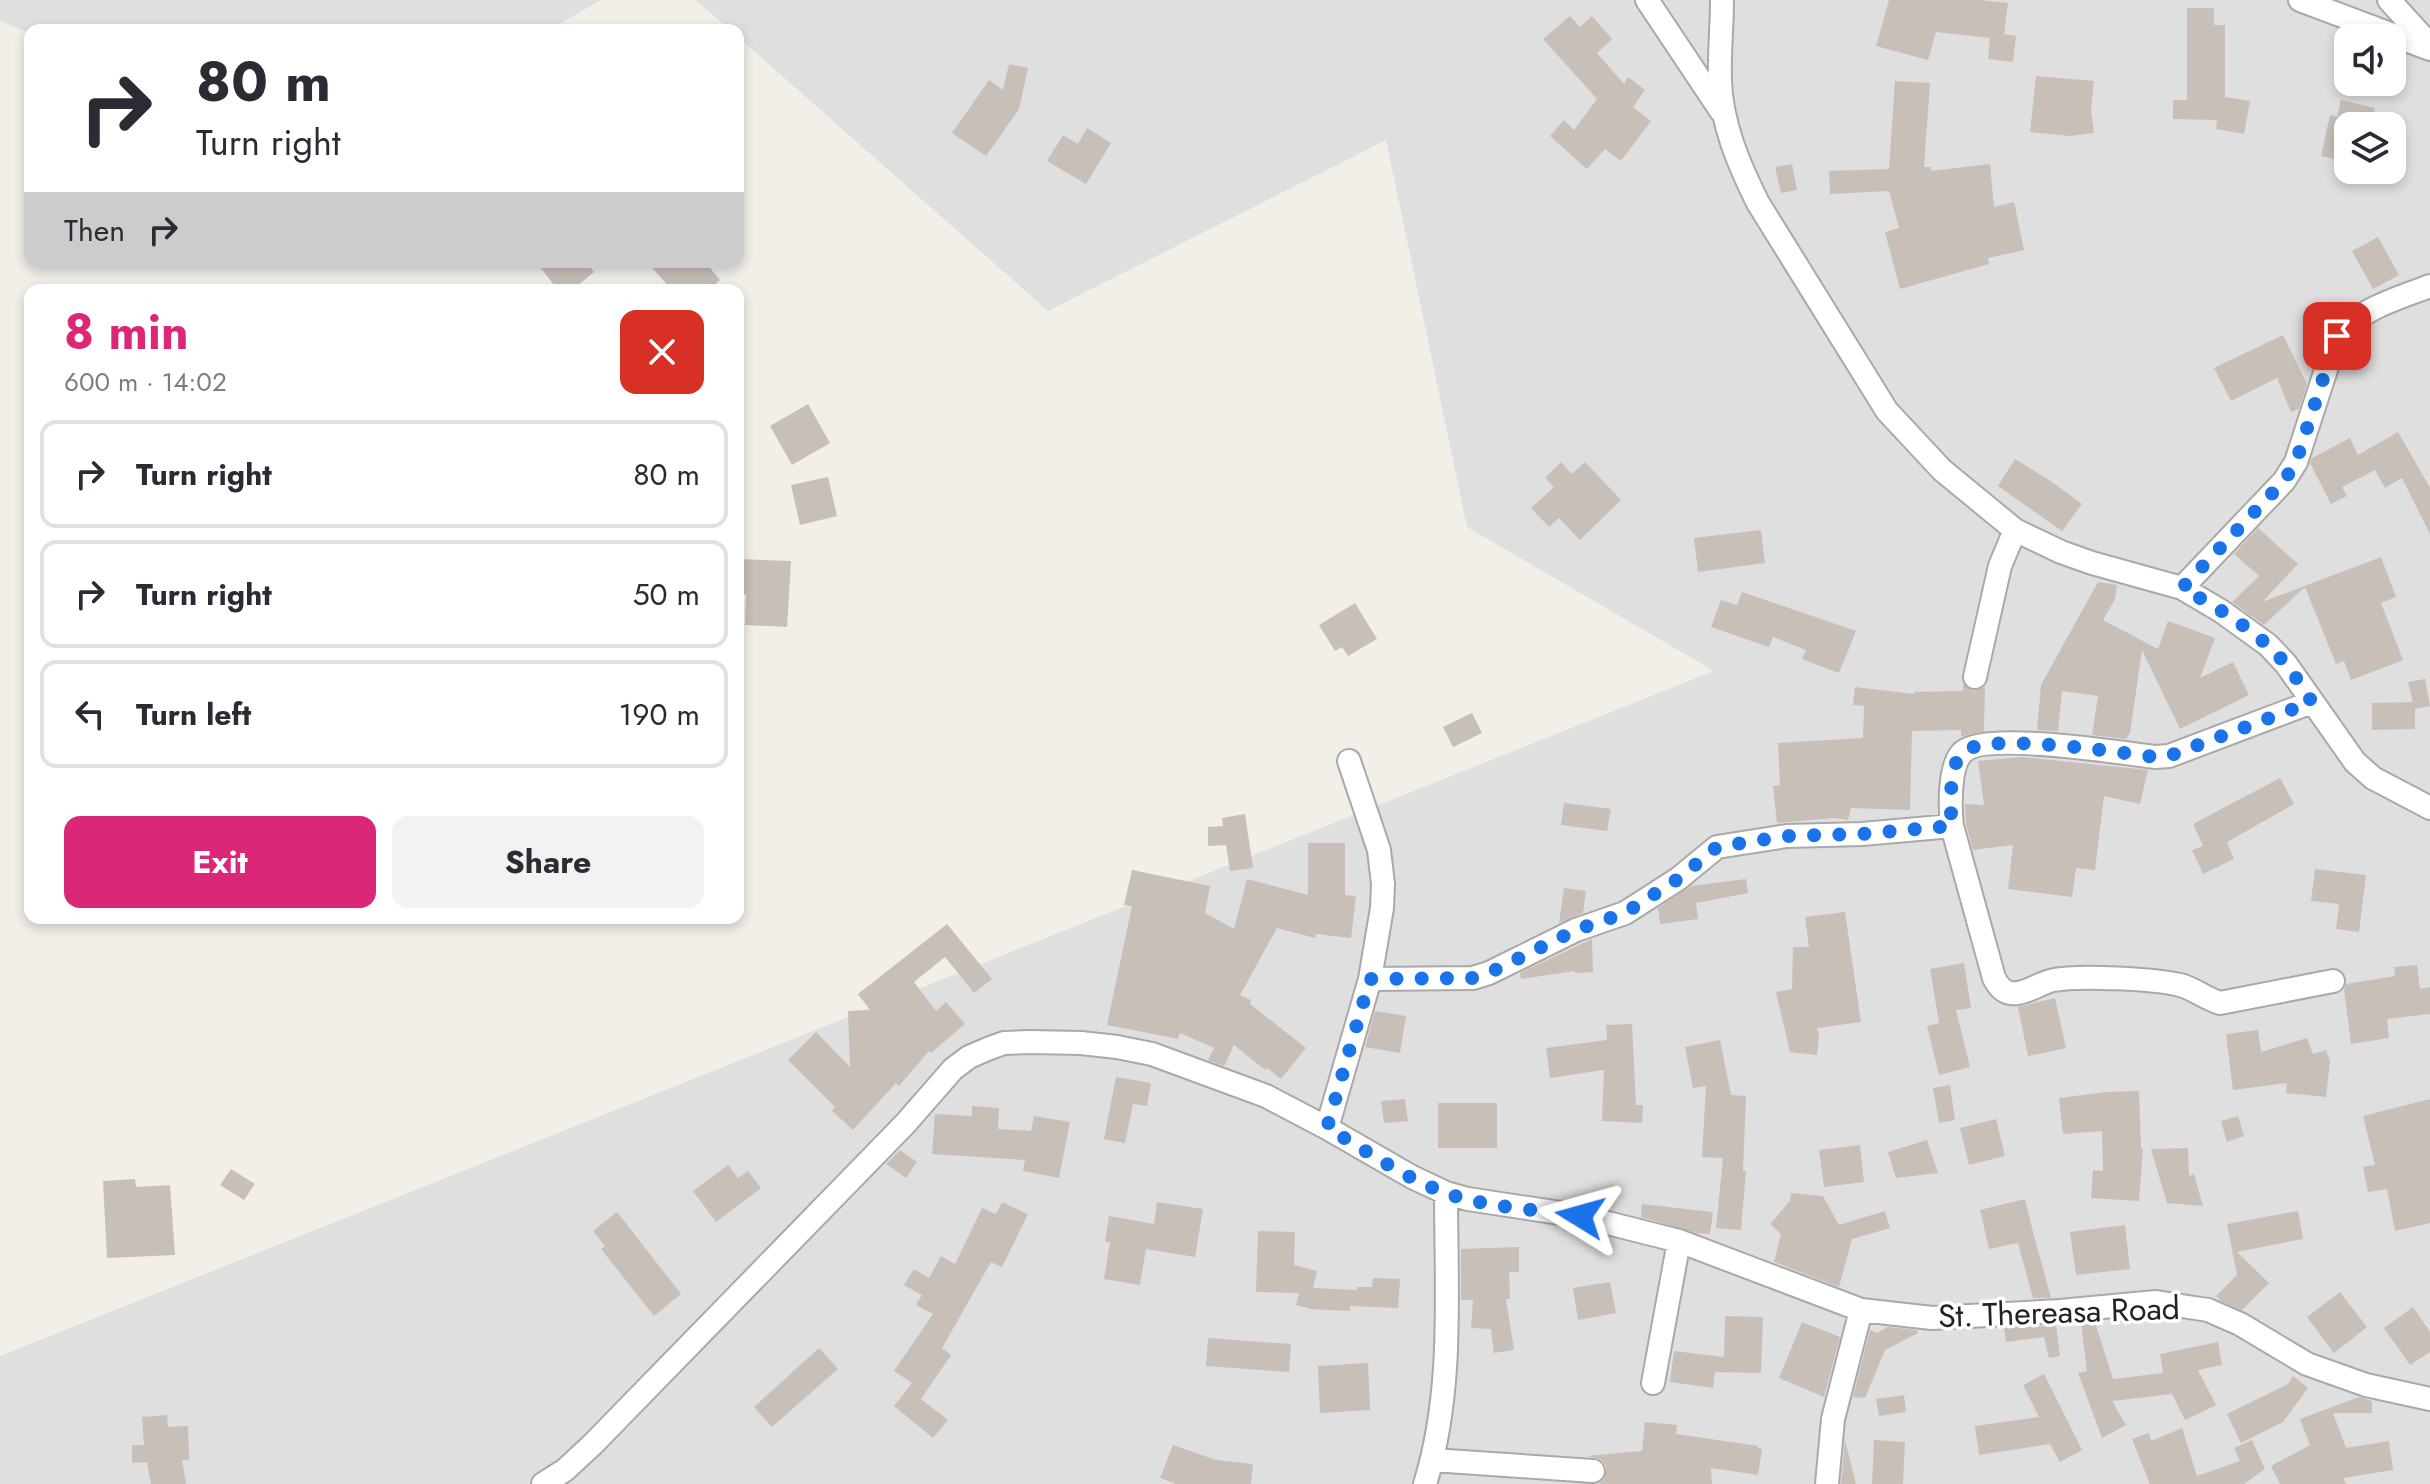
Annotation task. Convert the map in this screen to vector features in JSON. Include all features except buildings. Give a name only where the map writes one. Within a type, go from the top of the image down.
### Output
[{"type":"street","points":[[1647,0],[1724,115]]},
{"type":"street","points":[[1722,0],[1720,81],[1724,115],[1741,169],[1758,203],[1887,411],[1942,470],[2015,530],[2092,563],[2182,588],[2268,645],[2286,664],[2355,762],[2373,778],[2430,808]]},
{"type":"street","points":[[2300,0],[2430,47]]},
{"type":"street","points":[[2389,0],[2430,47]]},
{"type":"street","points":[[2182,588],[2284,481],[2296,462],[2337,336],[2366,311],[2430,286]]},
{"type":"street","points":[[1975,677],[2000,566],[2015,530]]},
{"type":"street","points":[[2312,702],[2169,756],[2032,743],[1975,746],[1963,751],[1955,763],[1950,810],[1994,978],[2004,991],[2017,993],[2052,980],[2068,978],[2152,981],[2182,985],[2220,1003],[2333,981]]},
{"type":"street","points":[[1327,1128],[1370,979],[1382,908],[1379,850],[1349,761]]},
{"type":"street","points":[[1370,979],[1473,978],[1489,973],[1576,930],[1625,913],[1678,879],[1709,852],[1726,845],[1787,836],[1862,834],[1952,826]]},
{"type":"street","name":"St. Thereasa Road","points":[[543,1484],[565,1470],[593,1444],[905,1124],[953,1069],[979,1052],[1004,1043],[1081,1043],[1152,1054],[1266,1096],[1446,1193],[1580,1216],[1679,1241],[1861,1310],[1932,1318],[2156,1302],[2208,1310],[2240,1324],[2307,1364],[2366,1385],[2430,1399]]},
{"type":"street","points":[[1425,1484],[1438,1441],[1446,1347],[1446,1193]]},
{"type":"street","points":[[1653,1383],[1679,1241]]},
{"type":"street","points":[[1827,1484],[1833,1419],[1861,1310]]},
{"type":"street","points":[[1433,1460],[1593,1471]]},
{"type":"shaded area","points":[[0,0],[601,0],[559,24],[24,24],[24,31],[0,21]]},
{"type":"shaded area","points":[[696,0],[2430,0],[2430,1484],[0,1484],[0,1356],[1714,671],[1467,527],[1386,140],[1048,311],[744,42],[744,24],[723,24]]},
{"type":"route","points":[[1580,1216],[1446,1193],[1327,1128],[1370,979],[1473,978],[1489,973],[1576,930],[1625,913],[1678,879],[1717,847],[1787,836],[1862,834],[1952,826],[1950,810],[1955,763],[1963,751],[1975,746],[2032,743],[2169,756],[2312,702],[2286,664],[2268,645],[2182,588],[2284,481],[2296,462],[2337,336]]}]
